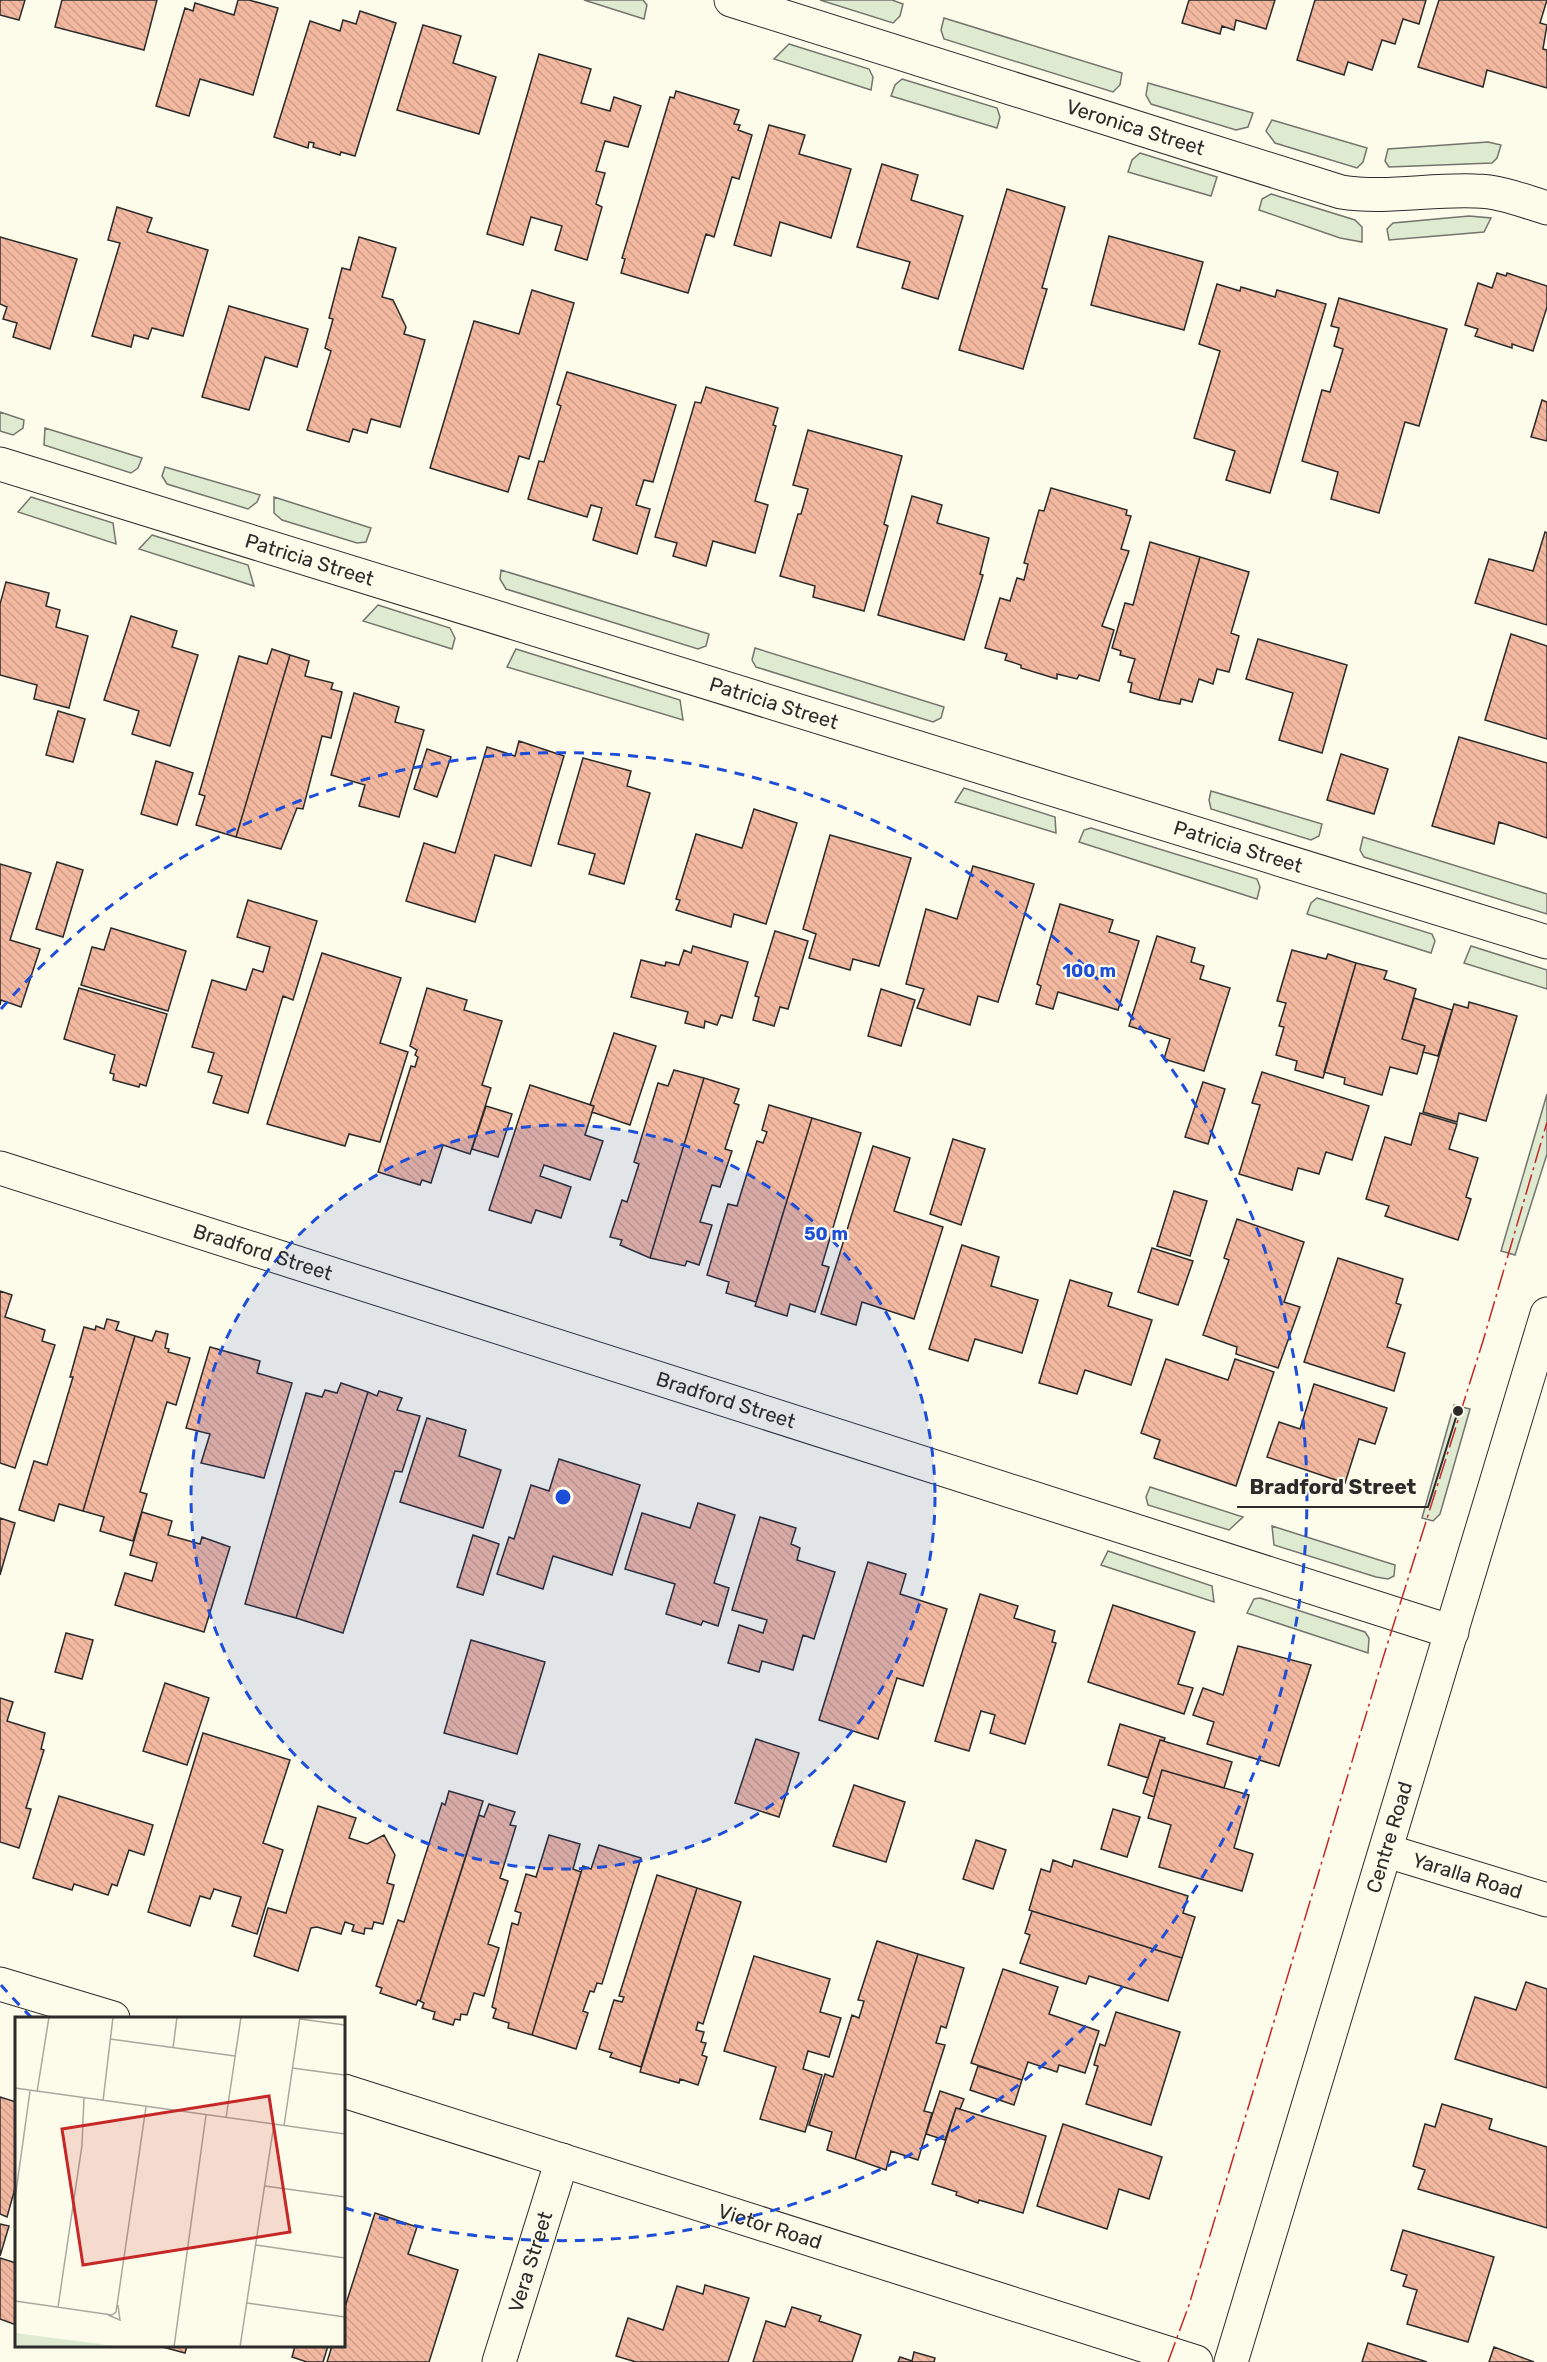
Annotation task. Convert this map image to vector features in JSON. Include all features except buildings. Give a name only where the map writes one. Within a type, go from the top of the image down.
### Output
[{"type":"street","name":"Veronica Street","points":[[731,0],[1341,192],[1372,196],[1482,191],[1547,208]]},
{"type":"street","name":"Patricia Street","points":[[0,464],[1547,942]]},
{"type":"street","name":"Bradford Street","points":[[0,1168],[1452,1632]]},
{"type":"street","name":"Centre Road","points":[[1231,2362],[1387,1851],[1547,1314]]},
{"type":"street","name":"Yaralla Road","points":[[1387,1851],[1547,1900]]},
{"type":"street","points":[[0,1984],[107,2017]]},
{"type":"street","name":"Victor Road","points":[[345,2091],[1196,2362]]},
{"type":"street","name":"Vera Street","points":[[499,2362],[562,2160]]},
{"type":"green space","points":[[584,0],[643,0],[647,5],[644,19]]},
{"type":"green space","points":[[820,0],[892,0],[903,4],[900,16],[893,23]]},
{"type":"green space","points":[[944,18],[1122,73],[1120,85],[1113,92],[944,39],[941,30]]},
{"type":"green space","points":[[789,44],[869,69],[873,77],[871,90],[774,59]]},
{"type":"green space","points":[[902,79],[997,108],[1000,117],[997,128],[891,96],[895,85]]},
{"type":"green space","points":[[1148,83],[1253,113],[1248,127],[1236,130],[1151,104],[1146,95]]},
{"type":"green space","points":[[1272,120],[1367,148],[1363,162],[1357,168],[1275,143],[1266,131]]},
{"type":"green space","points":[[1488,142],[1501,145],[1497,158],[1492,163],[1389,167],[1385,161],[1388,149]]},
{"type":"green space","points":[[1140,153],[1217,177],[1211,196],[1128,172],[1132,160]]},
{"type":"green space","points":[[1271,194],[1355,220],[1362,227],[1362,242],[1340,238],[1259,210],[1262,199]]},
{"type":"green space","points":[[1469,216],[1491,218],[1484,232],[1389,240],[1387,229],[1393,223]]},
{"type":"green space","points":[[0,412],[24,420],[23,428],[13,435],[0,431]]},
{"type":"green space","points":[[45,428],[142,458],[138,468],[131,473],[44,445]]},
{"type":"green space","points":[[165,467],[260,495],[257,502],[248,509],[167,484],[162,476]]},
{"type":"green space","points":[[31,497],[113,523],[116,544],[18,512]]},
{"type":"green space","points":[[274,497],[371,528],[366,542],[357,543],[282,520],[274,513]]},
{"type":"green space","points":[[152,535],[248,565],[254,586],[139,549]]},
{"type":"green space","points":[[501,570],[709,634],[706,646],[698,649],[506,589],[500,579]]},
{"type":"green space","points":[[378,605],[450,628],[455,638],[452,649],[363,621]]},
{"type":"green space","points":[[755,648],[944,707],[941,718],[933,722],[756,667],[752,660]]},
{"type":"green space","points":[[516,649],[680,700],[683,720],[507,667]]},
{"type":"green space","points":[[964,788],[1055,817],[1056,833],[955,802]]},
{"type":"green space","points":[[1211,791],[1322,824],[1319,836],[1311,840],[1211,809],[1209,800]]},
{"type":"green space","points":[[1091,828],[1257,879],[1260,887],[1257,899],[1079,842],[1084,830]]},
{"type":"green space","points":[[1363,837],[1547,894],[1547,914],[1364,857],[1360,850]]},
{"type":"green space","points":[[1317,898],[1432,934],[1435,941],[1431,953],[1307,914],[1311,903]]},
{"type":"green space","points":[[1471,946],[1547,970],[1547,989],[1464,963]]},
{"type":"green space","points":[[1547,1094],[1547,1154],[1515,1255],[1501,1251]]},
{"type":"green space","points":[[1454,1405],[1470,1409],[1440,1514],[1433,1521],[1422,1518]]},
{"type":"green space","points":[[1150,1487],[1243,1517],[1229,1530],[1148,1505],[1146,1497]]},
{"type":"green space","points":[[1272,1526],[1395,1565],[1394,1576],[1388,1579],[1376,1577],[1274,1545]]},
{"type":"green space","points":[[1108,1551],[1212,1586],[1214,1602],[1101,1565]]},
{"type":"green space","points":[[1260,1598],[1365,1632],[1369,1638],[1368,1653],[1247,1613],[1254,1599]]},
{"type":"power","points":[[1168,2362],[1189,2305],[1383,1658],[1483,1341],[1547,1122]]},
{"type":"place","name":"Bradford Street","points":[[1458,1411]]}]
